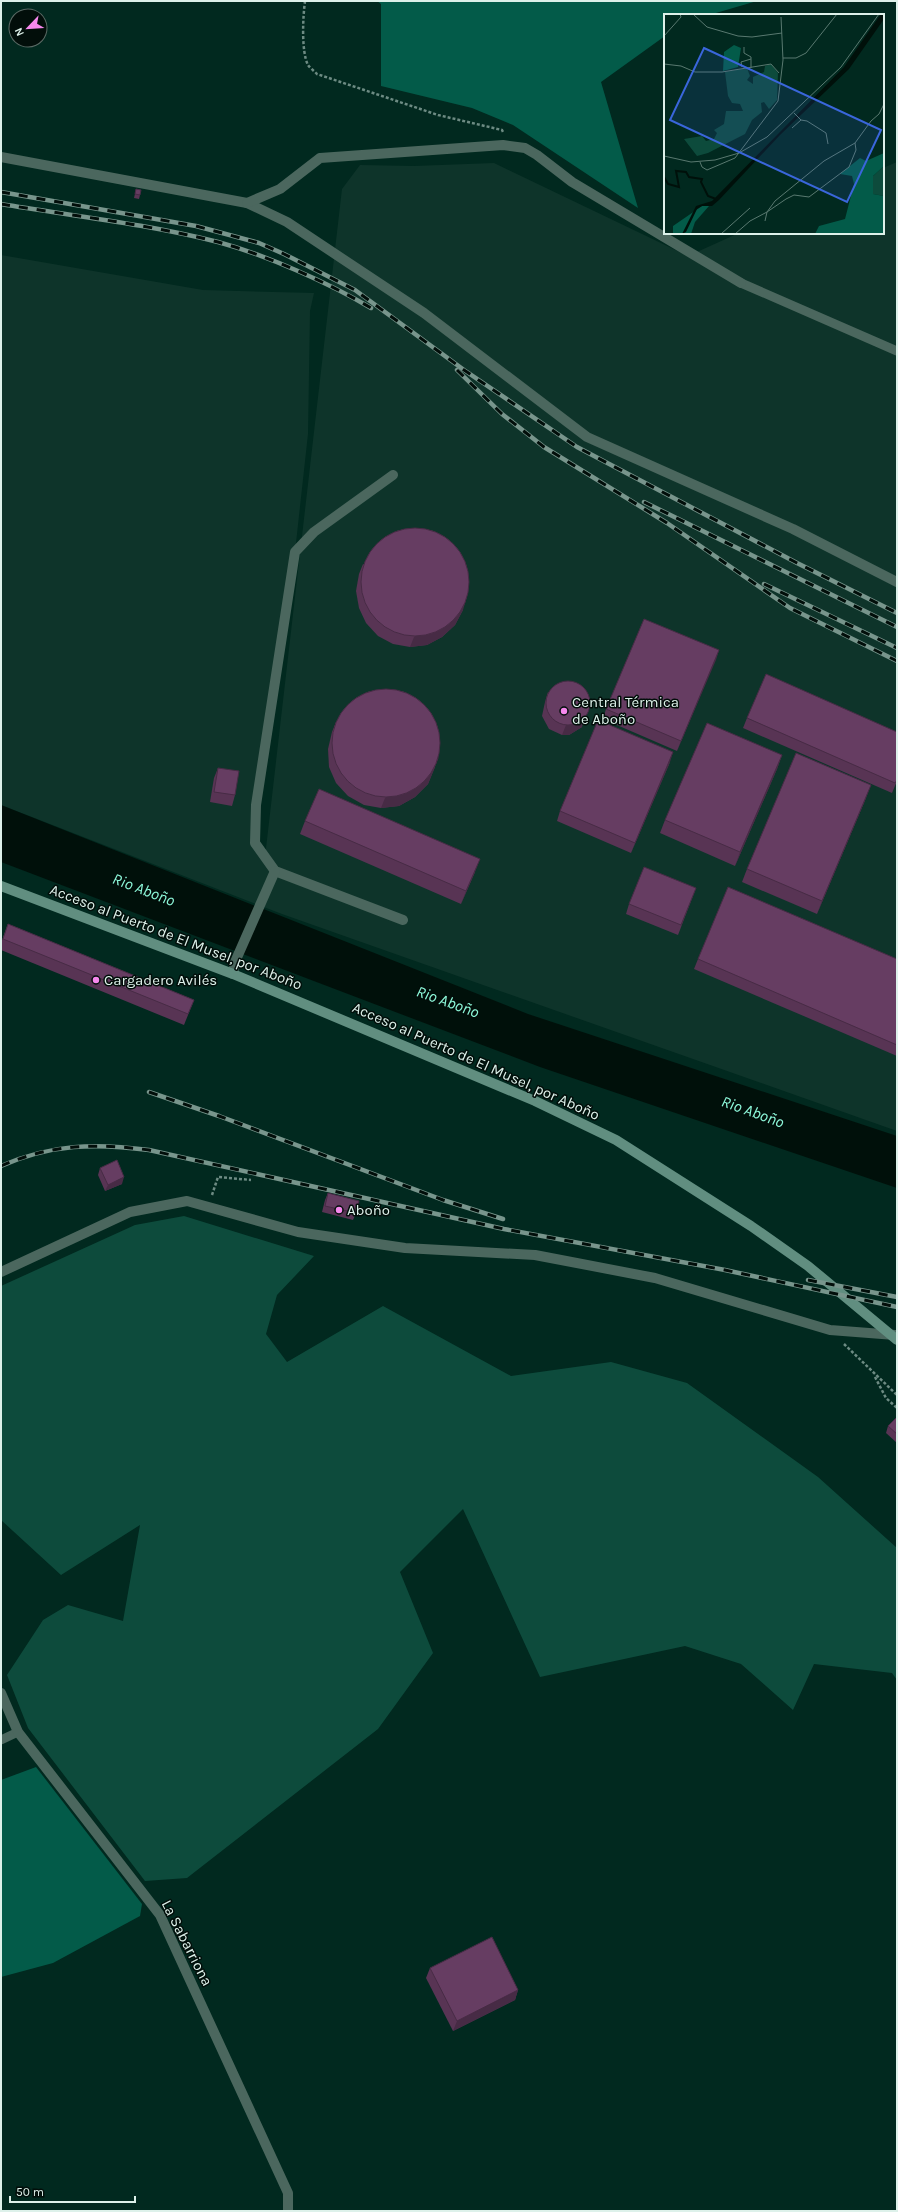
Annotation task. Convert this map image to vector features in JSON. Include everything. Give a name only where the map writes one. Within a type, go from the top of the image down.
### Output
[{"type":"street","points":[[247,203],[280,189],[320,158],[508,146],[525,148],[537,155],[572,182],[741,283]]},
{"type":"street","points":[[1,157],[247,203],[287,222],[424,313],[587,437],[793,530],[897,582]]},
{"type":"street","points":[[393,475],[314,532],[295,552],[256,805],[255,843],[275,871],[403,920]]},
{"type":"street","points":[[232,974],[275,871]]},
{"type":"street","name":"Acceso al Puerto de El Musel, por Aboño","points":[[1,886],[232,974],[535,1101],[616,1140],[750,1226],[808,1266],[897,1340]]},
{"type":"street","points":[[1,1272],[130,1212],[187,1201],[298,1232],[405,1248],[535,1255],[655,1278],[830,1330],[897,1336]]},
{"type":"street","name":"La Sabarriona","points":[[1,1693],[18,1732],[160,1915],[288,2193],[288,2211]]},
{"type":"lane","points":[[741,283],[897,351]]},
{"type":"lane","points":[[1,1740],[18,1732]]},
{"type":"path","points":[[305,1],[303,12],[305,48],[308,65],[317,74],[438,114],[502,130],[508,146]]},
{"type":"path","points":[[208,1207],[218,1177],[251,1180]]},
{"type":"path","points":[[830,1330],[874,1375],[897,1395]]},
{"type":"path","points":[[874,1375],[886,1398],[897,1408]]},
{"type":"shaded area","name":"Central Térmica de Aboño","points":[[897,162],[897,1131],[282,914],[1,805],[1,255],[203,290],[314,293],[310,311],[308,434],[295,552],[255,843],[265,857],[342,189],[360,165],[414,166],[494,163],[688,256],[737,234],[884,234],[884,168]]},
{"type":"green space","points":[[377,1],[757,1],[712,14],[664,14],[664,37],[601,82],[638,208],[513,125],[472,108],[381,86],[381,4]]},
{"type":"green space","points":[[184,1216],[314,1256],[277,1295],[266,1334],[287,1362],[383,1306],[511,1376],[611,1362],[687,1383],[818,1477],[897,1548],[897,1680],[892,1673],[814,1664],[793,1710],[741,1664],[685,1646],[540,1677],[463,1509],[400,1572],[433,1653],[378,1729],[187,1878],[145,1881],[28,1728],[7,1675],[43,1620],[68,1605],[123,1621],[140,1525],[61,1575],[1,1520],[1,1286],[135,1225]]},
{"type":"green space","points":[[36,1767],[142,1904],[140,1916],[53,1963],[1,1977],[1,1780]]},
{"type":"water","name":"Rio Aboño","points":[[1,805],[528,1014],[897,1136],[897,1188],[540,1067],[1,862]]},
{"type":"building","points":[[136,189],[141,190],[140,195],[135,194]]},
{"type":"building","points":[[415,528],[436,532],[453,544],[465,561],[469,582],[465,603],[453,620],[436,632],[415,636],[394,632],[377,620],[365,603],[361,582],[365,561],[377,544],[394,532]]},
{"type":"building","points":[[644,619],[719,650],[681,741],[606,709]]},
{"type":"building","points":[[766,674],[897,732],[897,780],[895,783],[747,718]]},
{"type":"building","name":"Central Térmica de Aboño","points":[[568,681],[580,685],[586,691],[590,703],[586,715],[580,721],[568,725],[556,721],[550,715],[546,703],[550,691],[556,685]]},
{"type":"building","points":[[386,689],[407,693],[424,705],[436,722],[440,743],[436,764],[424,781],[407,793],[386,797],[365,793],[348,781],[336,764],[332,743],[336,722],[348,705],[365,693]]},
{"type":"building","points":[[598,720],[673,752],[635,843],[560,811]]},
{"type":"building","points":[[707,723],[782,755],[740,852],[665,820]]},
{"type":"building","points":[[796,753],[871,785],[822,901],[747,869]]},
{"type":"building","points":[[218,768],[239,771],[235,795],[214,792]]},
{"type":"building","points":[[319,789],[480,859],[466,891],[305,821]]},
{"type":"building","points":[[644,867],[696,888],[681,925],[629,904]]},
{"type":"building","points":[[728,887],[897,959],[897,1045],[698,959]]},
{"type":"building","points":[[8,924],[194,1000],[188,1014],[3,939]]},
{"type":"building","points":[[117,1160],[124,1177],[108,1185],[100,1168]]},
{"type":"building","points":[[328,1193],[359,1201],[356,1213],[325,1206]]},
{"type":"building","points":[[897,1417],[897,1434],[888,1426]]},
{"type":"building","points":[[492,1937],[518,1990],[457,2021],[430,1968]]},
{"type":"railway","points":[[1,192],[196,226],[259,243],[284,254],[355,290],[464,370],[577,447],[797,563],[897,613]]},
{"type":"railway","points":[[1,204],[137,225],[218,242],[256,254],[297,270],[371,308]]},
{"type":"railway","points":[[457,370],[502,414],[544,447],[667,523],[790,608],[897,661]]},
{"type":"railway","points":[[644,502],[897,627]]},
{"type":"railway","points":[[764,584],[897,648]]},
{"type":"railway","points":[[149,1092],[219,1116],[443,1200],[503,1219]]},
{"type":"railway","points":[[1,1166],[38,1153],[74,1147],[110,1146],[149,1150],[504,1229],[725,1270],[897,1307]]},
{"type":"railway","points":[[808,1280],[897,1297]]},
{"type":"place","name":"Central Térmica de Aboño","points":[[564,711]]},
{"type":"place","name":"Cargadero Avilés","points":[[96,980]]},
{"type":"place","name":"Aboño","points":[[339,1210]]}]
